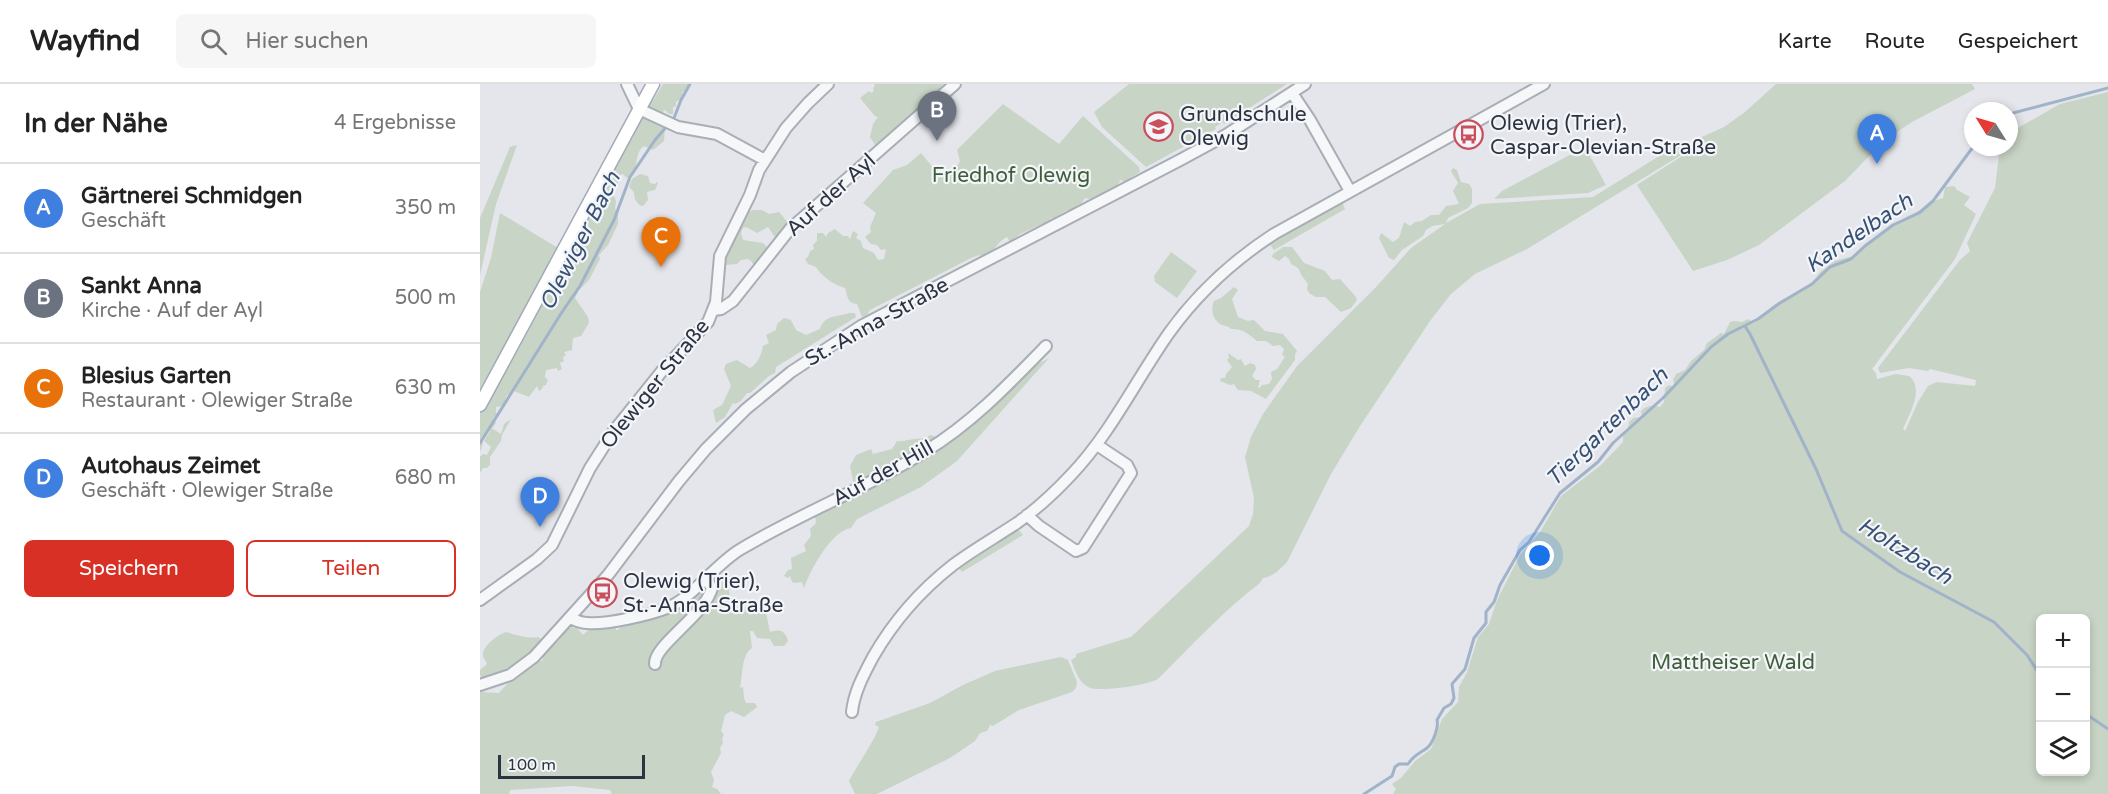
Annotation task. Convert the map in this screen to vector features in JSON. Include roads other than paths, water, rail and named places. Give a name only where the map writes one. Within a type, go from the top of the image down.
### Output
[{"type":"main road","points":[[480,405],[653,84]]},
{"type":"street","points":[[627,84],[639,109],[678,127],[717,134],[765,160]]},
{"type":"street","name":"Olewiger Straße","points":[[480,600],[537,560],[552,545],[590,468],[613,432],[662,371],[701,330],[714,310],[718,295],[720,256],[750,195],[754,181],[786,128],[828,84]]},
{"type":"street","name":"Auf der Ayl","points":[[714,310],[733,302],[790,229],[955,84]]},
{"type":"street","name":"St.-Anna-Straße","points":[[480,685],[503,678],[534,657],[616,566],[679,481],[706,449],[754,401],[800,365],[861,326],[1226,135],[1305,84]]},
{"type":"street","points":[[852,712],[868,666],[894,624],[909,606],[951,566],[1028,515],[1058,488],[1096,445],[1169,334],[1209,287],[1259,244],[1544,84]]},
{"type":"street","points":[[1292,93],[1350,192]]},
{"type":"street","name":"Auf der Hill","points":[[570,618],[587,623],[599,623],[660,610],[676,604],[718,565],[740,550],[886,475],[963,426],[1046,346]]},
{"type":"street","points":[[1028,515],[1039,526],[1076,550],[1083,548],[1131,473],[1127,465],[1096,445]]},
{"type":"street","points":[[656,664],[658,652],[685,626],[706,601],[712,588],[705,578]]},
{"type":"waterway","name":"Olewiger Bach","points":[[480,443],[580,286],[614,220],[630,177],[655,140],[674,118],[690,84]]},
{"type":"waterway","name":"Kandelbach","points":[[2018,112],[2108,88]]},
{"type":"waterway","name":"Tiergartenbach","points":[[1364,794],[1392,776],[1395,767],[1399,764],[1408,764],[1431,742],[1436,731],[1437,720],[1454,698],[1452,684],[1465,669],[1474,638],[1486,623],[1486,612],[1494,602],[1500,585],[1520,550],[1529,542],[1560,493],[1598,462],[1613,443],[1663,398],[1711,347],[1728,334],[1758,319],[1812,284],[1830,267],[1851,259],[1893,225],[1919,213],[1933,201],[1966,156]]},
{"type":"waterway","name":"Holtzbach","points":[[1745,326],[1816,469],[1842,531],[1900,572],[1994,622],[2027,655],[2036,669]]},
{"type":"waterway","name":"Holtzbach","points":[[2090,717],[2108,729]]},
{"type":"place","name":"Grundschule Olewig","points":[[1159,126]]},
{"type":"place","name":"Olewig (Trier), Caspar-Olevian-Straße","points":[[1469,135]]},
{"type":"place","name":"Sankt Anna","points":[[937,141]]},
{"type":"place","name":"Gärtnerei Schmidgen","points":[[1877,164]]},
{"type":"place","name":"Blesius Garten","points":[[661,267]]},
{"type":"place","name":"Autohaus Zeimet","points":[[540,527]]},
{"type":"place","name":"Olewig (Trier), St.-Anna-Straße","points":[[602,593]]},
{"type":"park label","name":"Friedhof Olewig","points":[[1011,175]]},
{"type":"park label","name":"Mattheiser Wald","points":[[1733,662]]}]
